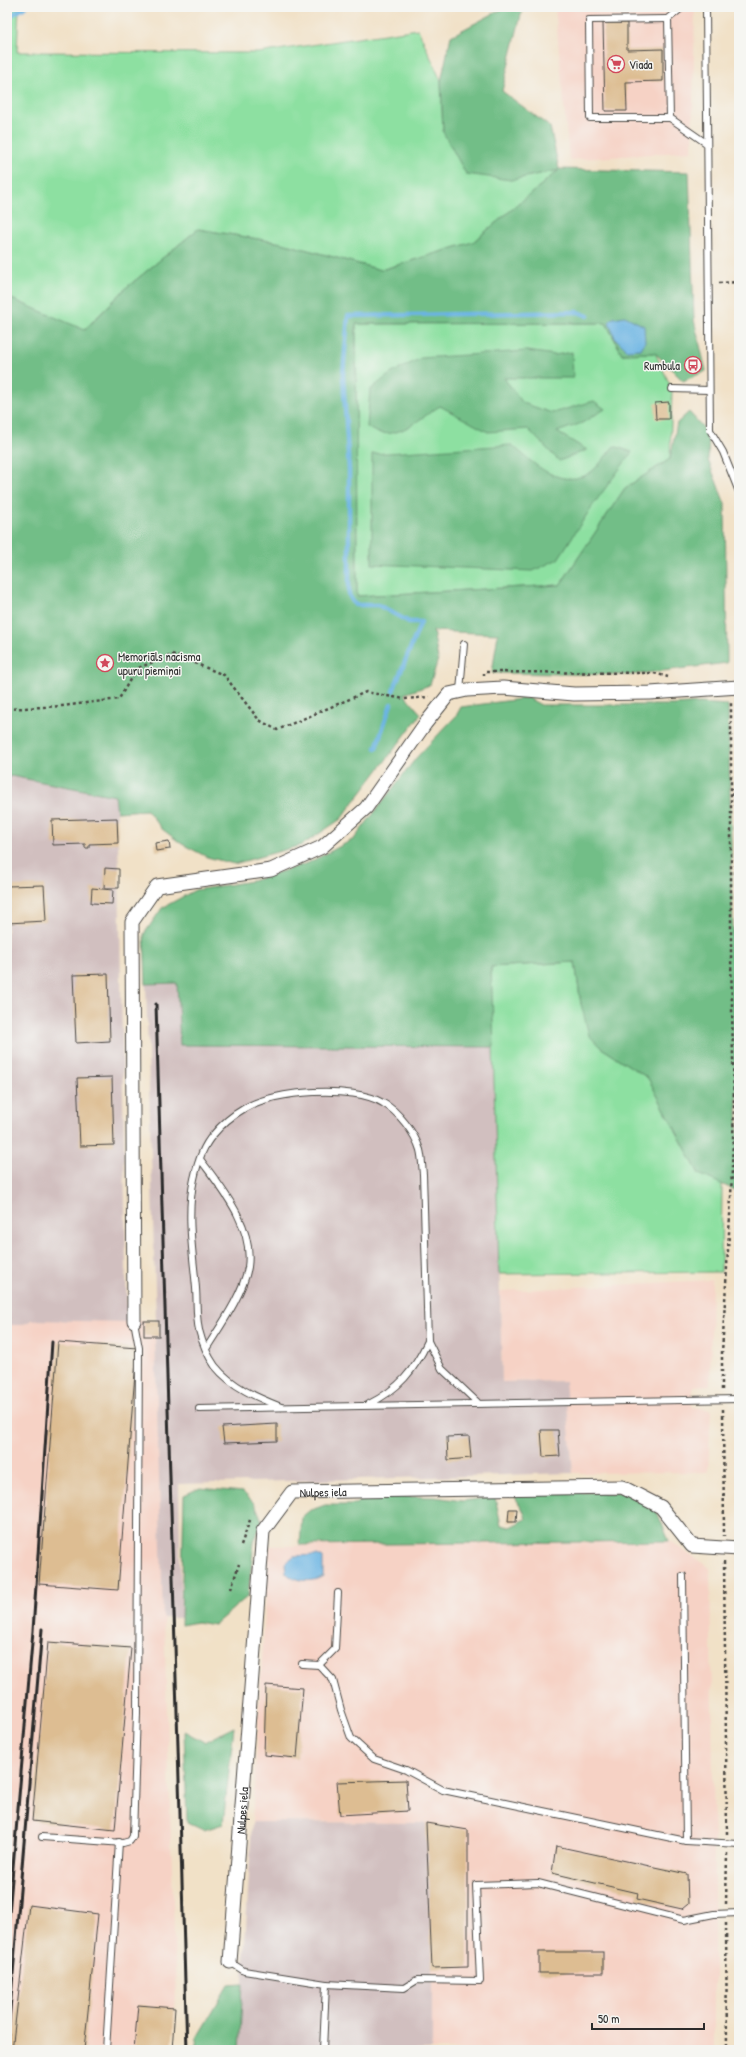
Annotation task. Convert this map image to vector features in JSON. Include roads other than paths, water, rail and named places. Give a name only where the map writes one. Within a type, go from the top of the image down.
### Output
[{"type":"street","points":[[134,1321],[132,922],[157,886],[270,870],[322,847],[366,808],[425,724],[454,693],[503,688],[574,694],[650,693],[735,687]]},
{"type":"street","name":"Nulpes iela","points":[[230,1962],[263,1531],[292,1492],[622,1487],[661,1507],[692,1546],[724,1550],[739,1549]]},
{"type":"lane","points":[[683,7],[668,19],[589,20],[590,118],[670,118],[706,143]]},
{"type":"lane","points":[[706,7],[706,143],[710,430],[723,452],[739,492]]},
{"type":"lane","points":[[668,19],[670,118]]},
{"type":"lane","points":[[672,389],[710,390]]},
{"type":"lane","points":[[454,693],[464,644]]},
{"type":"lane","points":[[281,1407],[249,1394],[228,1379],[215,1366],[206,1349],[199,1330],[191,1218],[194,1180],[200,1159],[212,1136],[231,1118],[246,1107],[264,1100],[287,1095],[335,1092],[363,1095],[383,1103],[398,1114],[420,1149],[423,1174],[428,1341],[442,1369],[477,1402]]},
{"type":"lane","points":[[200,1159],[234,1208],[247,1245],[248,1266],[243,1282],[225,1318],[206,1349]]},
{"type":"lane","points":[[42,1837],[119,1842],[130,1841],[133,1836],[137,1705],[139,1348],[134,1321]]},
{"type":"lane","points":[[368,1405],[385,1396],[401,1383],[418,1363],[428,1341]]},
{"type":"lane","points":[[199,1409],[477,1402],[739,1399]]},
{"type":"lane","points":[[682,1576],[686,1841]]},
{"type":"lane","points":[[319,1666],[335,1649],[338,1592]]},
{"type":"lane","points":[[302,1664],[319,1666],[333,1680],[350,1738],[374,1759],[406,1770],[443,1790],[686,1841],[739,1844]]},
{"type":"lane","points":[[106,2050],[119,1842]]},
{"type":"lane","points":[[230,1962],[244,1971],[326,1984],[404,1988],[417,1980],[480,1981],[476,1885],[538,1883],[684,1920],[739,1913]]},
{"type":"lane","points":[[323,2050],[326,1984]]},
{"type":"water","points":[[625,316],[644,326],[645,342],[641,349],[627,350],[615,338],[609,322],[613,318]]},
{"type":"water","points":[[317,1555],[323,1558],[323,1576],[314,1580],[299,1580],[286,1573],[285,1563],[294,1556]]},
{"type":"waterway","points":[[7,18],[25,7]]},
{"type":"waterway","points":[[393,691],[421,622],[409,622],[378,605],[355,605],[349,595],[349,471],[343,375],[348,316],[578,312],[588,316]]},
{"type":"waterway","points":[[376,748],[391,704]]},
{"type":"railway","points":[[156,1004],[187,2050]]},
{"type":"railway","points":[[7,1938],[33,1631],[52,1342]]},
{"type":"railway","points":[[7,2045],[42,1629]]},
{"type":"place","name":"Viada","points":[[616,64]]},
{"type":"place","name":"Rumbula","points":[[693,365]]},
{"type":"place","name":"Memoriāls nacisma upuru piemiņai","points":[[105,663]]}]
